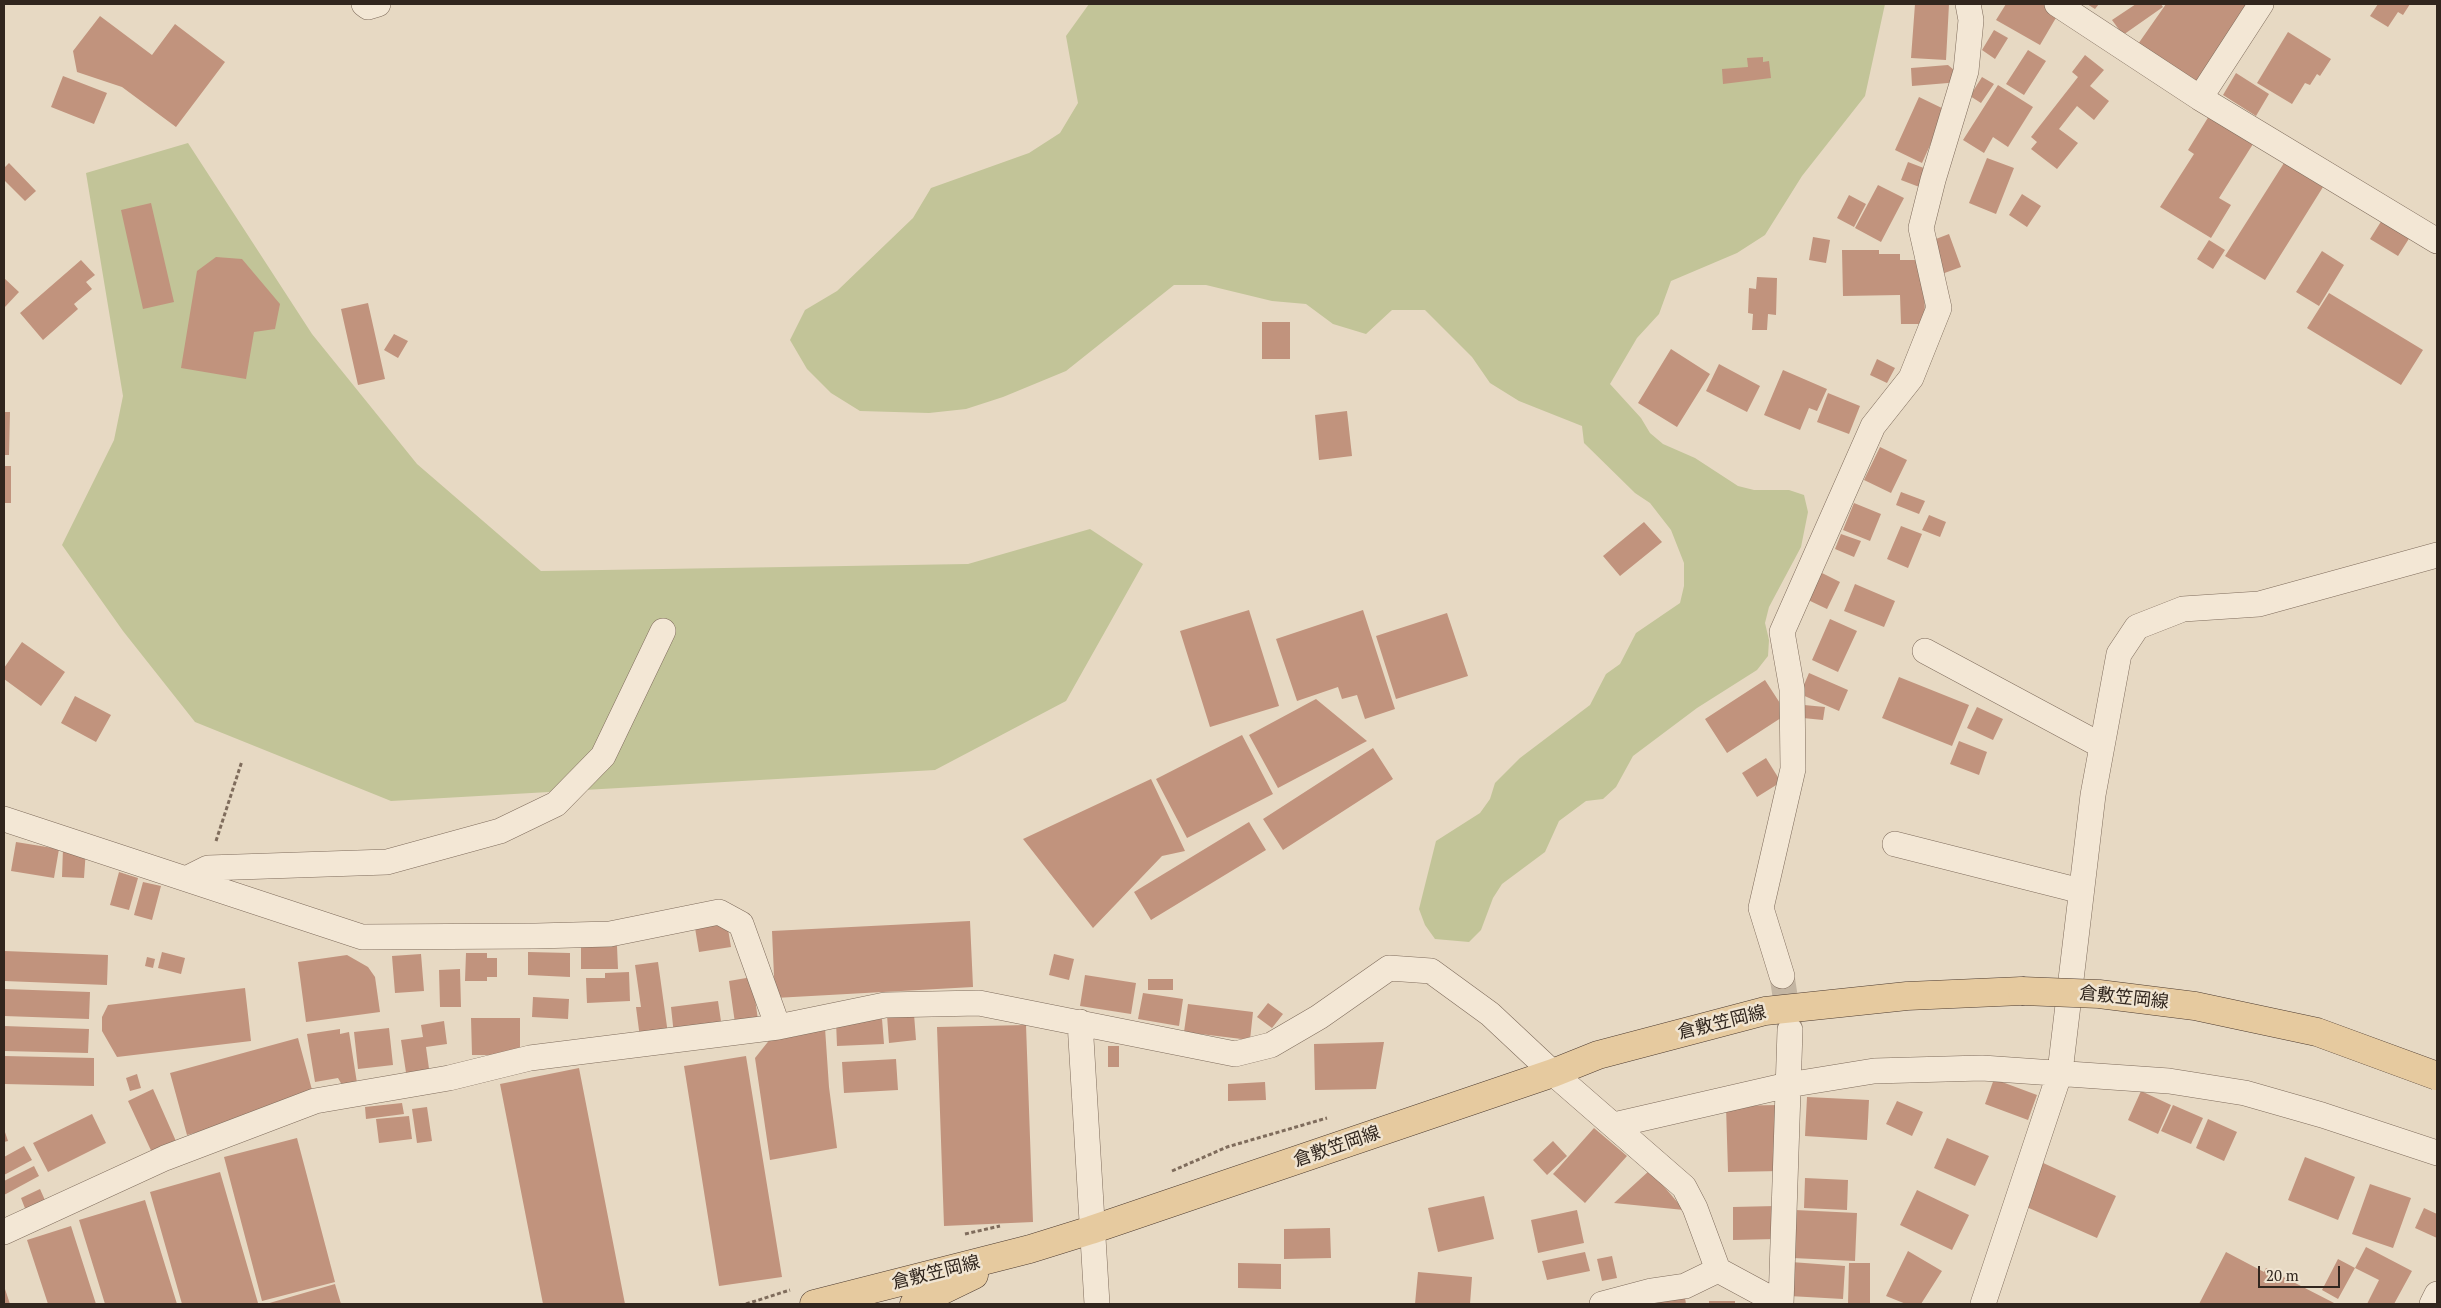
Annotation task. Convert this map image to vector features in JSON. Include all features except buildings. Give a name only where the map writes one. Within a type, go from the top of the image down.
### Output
[{"type":"main road","name":"倉敷笠岡線","points":[[814,1304],[1030,1249],[1091,1230],[1598,1056],[1764,1011],[1907,996],[2022,991],[2099,994],[2195,1006],[2317,1032],[2437,1076]]},
{"type":"main road","name":"倉敷笠岡線","points":[[914,1304],[1030,1249]]},
{"type":"street","points":[[364,4],[368,7],[378,4]]},
{"type":"street","points":[[1782,976],[1762,908],[1793,769],[1792,689],[1782,632],[1872,426],[1911,378],[1939,308],[1921,228],[1933,180],[1966,71],[1971,20],[1968,4]]},
{"type":"street","points":[[2057,4],[2200,98],[2437,241]]},
{"type":"street","points":[[2200,98],[2261,4]]},
{"type":"street","points":[[1984,1304],[2060,1072],[2093,795],[2119,654],[2137,627],[2183,609],[2259,604],[2437,555]]},
{"type":"street","points":[[198,873],[387,862],[500,831],[556,804],[603,756],[664,631]]},
{"type":"street","points":[[1925,651],[2102,746]]},
{"type":"street","points":[[4,819],[198,873],[362,937],[610,934],[719,912],[741,924],[778,1027]]},
{"type":"street","points":[[1895,844],[2081,891]]},
{"type":"street","points":[[4,1232],[165,1158],[315,1102],[449,1078],[530,1058],[778,1027],[885,1005],[979,1003],[1235,1054],[1271,1045],[1318,1017],[1388,968],[1432,971],[1490,1014],[1553,1073],[1684,1187],[1695,1208],[1718,1270],[1781,1304],[1790,1030]]},
{"type":"street","points":[[1080,1022],[1091,1230],[1097,1304]]},
{"type":"street","points":[[1614,1125],[1788,1085],[1874,1071],[1982,1068],[2169,1081],[2245,1093],[2322,1115],[2437,1153]]},
{"type":"street","points":[[1602,1304],[1651,1291],[1685,1286],[1718,1270]]},
{"type":"street","points":[[2432,1304],[2437,1294]]},
{"type":"path","points":[[198,873],[242,761]]},
{"type":"green space","points":[[1089,4],[1885,4],[1865,96],[1802,176],[1765,235],[1737,253],[1671,281],[1659,314],[1637,338],[1610,384],[1641,418],[1650,433],[1663,444],[1695,458],[1738,486],[1754,490],[1789,490],[1804,495],[1808,512],[1801,547],[1769,607],[1765,623],[1769,640],[1768,656],[1757,670],[1697,708],[1633,756],[1616,787],[1603,799],[1586,801],[1559,821],[1545,852],[1502,884],[1493,898],[1481,930],[1469,942],[1435,939],[1425,925],[1419,909],[1436,841],[1480,813],[1490,799],[1495,783],[1520,758],[1590,705],[1606,674],[1620,664],[1636,633],[1680,603],[1684,586],[1684,563],[1671,530],[1650,503],[1635,493],[1584,443],[1582,426],[1519,401],[1490,383],[1472,357],[1425,310],[1392,310],[1366,334],[1333,324],[1306,304],[1272,301],[1206,285],[1174,285],[1066,371],[1003,397],[966,409],[929,413],[860,411],[831,393],[807,369],[790,340],[805,310],[837,291],[913,218],[931,188],[1029,153],[1060,133],[1078,103],[1066,36]]},
{"type":"green space","points":[[188,143],[312,334],[417,464],[541,571],[968,564],[1090,529],[1143,564],[1066,701],[935,770],[391,801],[195,722],[123,631],[62,545],[114,440],[123,396],[86,173]]},
{"type":"tunnel","points":[[1782,976],[1790,1028]]}]
